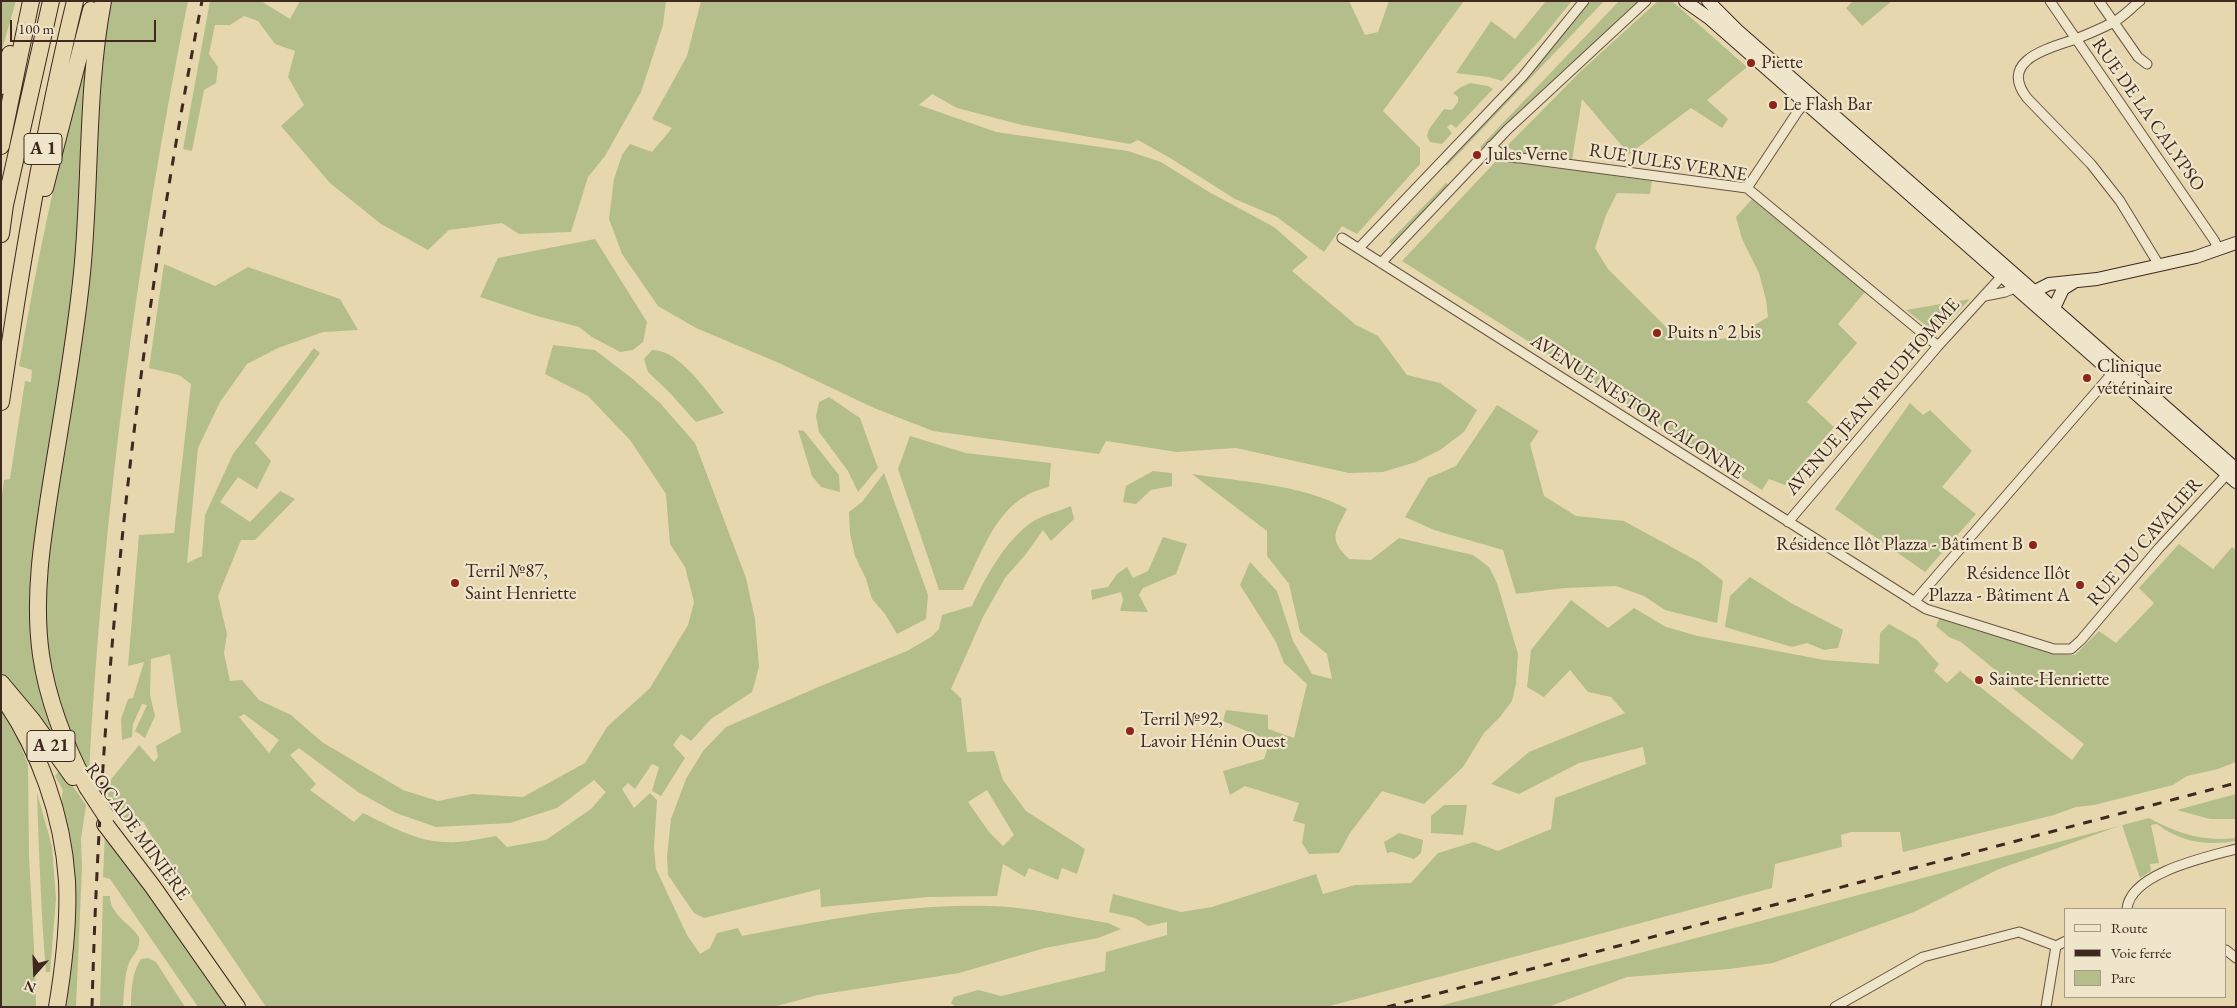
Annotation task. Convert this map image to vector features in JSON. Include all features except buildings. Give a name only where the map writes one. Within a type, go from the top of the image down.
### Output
[{"type":"highway","points":[[1,86],[24,1]]},
{"type":"highway","points":[[1,146],[31,1]]},
{"type":"highway","name":"A 1","points":[[1,234],[5,205],[51,1]]},
{"type":"highway","name":"A 1","points":[[1,402],[16,299],[41,157],[75,1]]},
{"type":"highway","points":[[16,299],[93,1]]},
{"type":"highway","points":[[87,792],[67,747],[50,696],[40,641],[38,604],[42,546],[79,298],[88,196],[92,78],[103,1]]},
{"type":"highway","name":"ROCADE MINIÈRE","points":[[1,683],[7,698],[87,792],[237,1007]]},
{"type":"highway","points":[[7,698],[37,760],[48,789],[61,835],[66,868],[67,901],[64,956],[57,1007]]},
{"type":"main road","points":[[1685,1],[1709,18],[1809,99],[2034,294],[2051,312],[2233,473]]},
{"type":"main road","points":[[1699,1],[1727,20]]},
{"type":"main road","points":[[1708,1],[1809,99],[2015,288],[2051,312]]},
{"type":"main road","points":[[2034,294],[2049,284],[2074,282],[2159,265],[2196,256],[2236,243]]},
{"type":"main road","points":[[2002,276],[2010,274],[2034,294]]},
{"type":"main road","points":[[2051,312],[2063,289],[2074,282]]},
{"type":"main road","points":[[2015,288],[2021,286],[2034,294]]},
{"type":"street","points":[[1359,248],[1523,76],[1584,1]]},
{"type":"street","points":[[1382,263],[1526,111],[1646,1]]},
{"type":"street","name":"RUE DE LA CALYPSO","points":[[2050,1],[2218,248]]},
{"type":"street","points":[[2099,1],[2138,56],[2147,64]]},
{"type":"street","points":[[2140,1],[2114,22],[2031,56],[2020,68],[2018,74],[2020,89],[2091,164],[2120,202],[2159,265]]},
{"type":"street","points":[[1747,188],[1809,99]]},
{"type":"street","name":"RUE JULES VERNE","points":[[1491,146],[1502,155],[1512,158],[1747,188],[1938,346]]},
{"type":"street","name":"AVENUE NESTOR CALONNE","points":[[1342,238],[1914,602]]},
{"type":"street","name":"AVENUE JEAN PRUDHOMME","points":[[1788,522],[1938,346],[2002,276]]},
{"type":"street","name":"AVENUE JEAN PRUDHOMME","points":[[1985,296],[2015,288]]},
{"type":"street","points":[[1914,602],[2116,369]]},
{"type":"street","name":"RUE DU CAVALIER","points":[[1914,602],[1926,609],[2054,650],[2071,649],[2081,640],[2216,484],[2233,473]]},
{"type":"street","points":[[2127,908],[2130,897],[2134,891],[2153,878],[2198,860],[2236,849]]},
{"type":"street","points":[[1835,1007],[1923,957],[2018,932],[2056,946],[2064,943]]},
{"type":"street","points":[[2046,1007],[2056,946]]},
{"type":"green space","points":[[1,1],[16,1],[1,53]]},
{"type":"green space","points":[[108,1],[188,1],[153,192],[125,385],[103,578],[89,772],[75,746],[52,681],[42,605]]},
{"type":"green space","points":[[210,1],[261,1],[290,19],[300,1],[666,1],[663,25],[641,92],[605,156],[588,177],[571,232],[519,234],[502,223],[449,230],[428,250],[381,224],[330,183],[281,126],[304,105],[288,77],[295,51],[275,44],[258,21],[244,16],[230,25],[215,25],[209,54],[218,67],[216,83],[204,90],[192,151],[183,149]]},
{"type":"green space","points":[[701,1],[1349,1],[1365,35],[1378,32],[1389,1],[1464,1],[1383,111],[1420,148],[1420,164],[1357,234],[1342,226],[1324,252],[1277,217],[1235,199],[1138,140],[1130,144],[1022,125],[957,108],[932,94],[919,105],[996,132],[1128,151],[1161,162],[1209,192],[1274,227],[1308,257],[1292,271],[1356,325],[1378,336],[1407,375],[1440,383],[1477,410],[1464,432],[1440,450],[1416,462],[1383,472],[1349,473],[1236,448],[1177,452],[1106,441],[1099,454],[933,431],[874,408],[779,363],[696,328],[658,306],[622,254],[609,219],[614,179],[622,155],[630,144],[652,152],[672,128],[652,119],[687,56]]},
{"type":"green space","points":[[1546,1],[1572,1],[1540,40],[1502,81],[1489,77],[1456,73],[1491,21],[1515,39]]},
{"type":"green space","points":[[1587,1],[1604,1],[1447,166],[1444,163]]},
{"type":"green space","points":[[1619,1],[1642,1],[1484,150],[1480,147]]},
{"type":"green space","points":[[1658,1],[1672,1],[1747,67],[1707,100],[1728,119],[1722,128],[1691,108],[1629,154],[1582,99],[1572,160],[1537,155],[1513,156],[1513,150],[1506,147],[1581,71]]},
{"type":"green space","points":[[1853,1],[1892,1],[1862,26],[1846,8]]},
{"type":"green space","points":[[88,47],[81,242],[36,565],[60,747],[1,672],[1,503],[4,480],[10,479],[25,381],[31,382],[32,370],[19,366],[33,286],[59,166]]},
{"type":"green space","points":[[1470,83],[1488,86],[1493,89],[1456,128],[1451,124],[1447,127],[1452,133],[1442,144],[1430,142],[1427,136],[1429,129],[1444,109],[1452,110],[1458,102],[1458,97],[1453,93]]},
{"type":"green space","points":[[1498,159],[1652,181],[1650,194],[1617,193],[1606,215],[1595,248],[1608,269],[1671,332],[1704,341],[1734,337],[1768,317],[1759,273],[1742,239],[1736,217],[1752,199],[1865,292],[1838,324],[1857,343],[1807,402],[1834,427],[1785,485],[1769,479],[1762,490],[1402,261]]},
{"type":"green space","points":[[1446,183],[1450,186],[1393,245],[1389,242]]},
{"type":"green space","points":[[595,239],[647,322],[643,342],[633,350],[620,352],[592,337],[579,327],[537,316],[480,297],[498,258]]},
{"type":"green space","points":[[164,264],[215,286],[248,267],[340,299],[358,330],[323,332],[278,348],[247,364],[220,402],[198,448],[187,563],[202,556],[205,515],[233,454],[314,348],[320,353],[255,443],[271,461],[257,489],[238,477],[220,502],[250,522],[280,491],[295,499],[255,540],[241,540],[218,596],[227,634],[224,653],[230,681],[242,680],[259,700],[291,715],[322,742],[403,790],[438,801],[472,794],[523,797],[585,763],[607,727],[650,688],[688,625],[694,602],[685,567],[670,544],[666,494],[630,440],[588,396],[545,374],[553,345],[595,350],[660,403],[695,443],[746,578],[755,619],[759,667],[752,692],[711,719],[691,741],[681,734],[673,745],[685,758],[661,796],[652,791],[659,767],[652,764],[635,789],[628,783],[622,789],[634,808],[650,793],[657,800],[654,848],[656,869],[687,935],[700,954],[710,948],[717,933],[738,928],[742,936],[866,914],[929,907],[991,906],[1020,908],[1108,923],[1121,929],[1098,938],[1045,948],[959,973],[818,995],[773,1007],[266,1007],[160,851],[143,821],[131,830],[107,803],[108,783],[139,745],[154,762],[158,757],[156,746],[181,732],[170,654],[151,659],[150,695],[155,716],[145,738],[135,731],[147,705],[142,704],[133,724],[132,737],[122,740],[121,719],[128,699],[133,698],[144,662],[128,666],[139,535],[174,533],[191,384],[179,375],[149,368]],"holes":[[[244,714],[279,740],[269,753],[239,717]],[[299,748],[358,792],[396,813],[436,827],[510,823],[557,808],[594,780],[606,792],[591,809],[546,840],[507,847],[496,836],[459,842],[435,841],[403,832],[363,813],[354,822],[310,790],[316,784],[290,755]]]},
{"type":"green space","points":[[1970,299],[1937,334],[1906,310]]},
{"type":"green space","points":[[652,350],[662,352],[682,364],[724,413],[696,422],[648,372],[644,359]]},
{"type":"green space","points":[[829,397],[860,418],[878,468],[858,492],[848,471],[819,432],[816,416],[819,402]]},
{"type":"green space","points":[[1910,403],[1923,415],[1930,410],[1972,451],[1942,487],[1976,514],[1925,572],[1835,509]]},
{"type":"green space","points":[[1497,405],[1539,431],[1530,444],[1544,496],[1576,516],[1624,521],[1699,562],[1723,581],[1717,623],[1665,610],[1644,596],[1616,586],[1565,588],[1516,594],[1503,550],[1434,530],[1405,517],[1428,478],[1456,466]]},
{"type":"green space","points":[[798,430],[804,431],[839,475],[840,492],[821,487],[812,476]]},
{"type":"green space","points":[[910,436],[966,453],[1051,463],[1049,487],[1027,495],[1005,513],[989,537],[963,590],[939,590],[898,469]]},
{"type":"green space","points":[[1153,471],[1172,473],[1172,486],[1151,490],[1136,504],[1123,502],[1126,486]]},
{"type":"green space","points":[[884,473],[928,595],[926,619],[897,634],[885,614],[872,599],[866,579],[855,556],[850,534],[849,512],[862,502]]},
{"type":"green space","points":[[1192,474],[1291,489],[1311,494],[1347,509],[1339,524],[1336,540],[1342,552],[1349,559],[1371,560],[1399,538],[1473,555],[1489,567],[1497,583],[1518,654],[1516,684],[1512,701],[1500,717],[1484,733],[1463,767],[1424,804],[1382,791],[1350,833],[1339,853],[1309,854],[1302,843],[1305,824],[1293,821],[1299,803],[1245,786],[1230,795],[1223,771],[1264,759],[1270,741],[1223,721],[1226,710],[1268,715],[1268,729],[1294,738],[1307,684],[1284,663],[1276,642],[1240,585],[1250,562],[1277,591],[1293,641],[1312,674],[1332,679],[1327,654],[1300,632],[1289,584],[1267,556],[1267,531]]},
{"type":"green space","points":[[1071,506],[1074,519],[1051,541],[1043,530],[1026,554],[1005,578],[983,617],[951,689],[961,698],[967,752],[994,751],[1003,780],[1026,811],[1085,849],[1077,874],[1062,868],[1058,880],[1029,868],[1025,877],[1003,864],[997,896],[928,897],[821,907],[820,889],[704,918],[694,913],[668,875],[667,856],[671,819],[686,779],[703,751],[726,727],[907,651],[931,637],[939,629],[942,615],[972,606],[997,560],[1022,530],[1046,515]],"holes":[[[987,790],[1014,835],[1003,846],[989,832],[968,802]]]},
{"type":"green space","points":[[1163,537],[1187,544],[1176,574],[1143,588],[1139,595],[1148,612],[1120,611],[1123,600],[1121,592],[1092,600],[1091,590],[1108,587],[1117,574],[1127,567],[1133,578],[1148,571]]},
{"type":"green space","points":[[2179,544],[2213,569],[2232,547],[2236,550],[2236,762],[2218,769],[2187,776],[2173,785],[2094,805],[2076,807],[2054,815],[1903,852],[1900,832],[1851,832],[1841,835],[1842,847],[1775,864],[1772,888],[1326,1007],[956,1007],[951,1003],[954,997],[978,990],[1001,996],[1105,971],[1106,952],[1167,935],[1167,922],[1148,926],[1135,918],[1109,912],[1113,894],[1181,912],[1212,907],[1316,874],[1323,894],[1355,885],[1411,883],[1438,853],[1474,842],[1498,851],[1551,829],[1555,798],[1646,764],[1643,747],[1579,763],[1519,794],[1491,784],[1529,752],[1625,713],[1611,697],[1588,692],[1570,670],[1544,697],[1527,687],[1531,650],[1571,600],[1608,628],[1634,608],[1666,627],[1698,636],[1824,660],[1879,664],[1880,633],[1889,624],[1917,640],[1939,664],[1934,671],[1947,683],[1960,671],[2072,760],[2084,744],[1997,676],[1999,673],[1961,642],[1949,637],[1936,626],[1940,617],[2056,654],[2075,655],[2099,631],[2116,643],[2154,603],[2139,588]]},
{"type":"green space","points":[[1750,577],[1791,603],[1843,630],[1838,648],[1824,650],[1807,643],[1792,647],[1725,627],[1730,596]]},
{"type":"green space","points":[[1,711],[19,742],[28,765],[29,856],[36,1007],[1,1007]]},
{"type":"green space","points":[[61,769],[86,805],[81,839],[82,867],[76,1007],[65,1007],[73,956],[76,903],[73,859],[63,819],[63,790],[55,776]]},
{"type":"green space","points":[[37,793],[52,846],[56,899],[50,972],[46,972],[44,950]]},
{"type":"green space","points":[[2236,794],[2236,819],[2210,819],[2177,810]]},
{"type":"green space","points":[[1444,805],[1467,805],[1463,835],[1431,833],[1431,816]]},
{"type":"green space","points":[[2149,818],[2169,828],[2191,835],[2213,839],[2236,838],[2236,841],[2204,843],[2184,839],[2157,824],[2151,825],[2159,863],[2150,864],[2151,871],[2140,878],[2122,825]]},
{"type":"green space","points":[[2120,826],[1999,869],[1914,912],[1773,963],[1729,969],[1627,977],[1548,1007],[1436,1007]]},
{"type":"green space","points":[[105,832],[228,1007],[198,1007],[110,879],[103,877]]},
{"type":"green space","points":[[1399,833],[1423,840],[1421,853],[1414,859],[1392,852],[1387,853],[1384,842]]},
{"type":"green space","points":[[103,896],[110,896],[111,903],[117,914],[139,937],[139,946],[129,962],[124,987],[123,1007],[100,1007]]},
{"type":"green space","points":[[148,958],[156,962],[185,1007],[131,1007],[132,988],[138,964],[141,959]]},
{"type":"railway","points":[[92,1007],[104,754],[126,502],[141,376],[159,251],[202,1]]},
{"type":"railway","points":[[1387,1007],[2236,783]]},
{"type":"place","name":"Piette","points":[[1751,63]]},
{"type":"place","name":"Le Flash Bar","points":[[1773,105]]},
{"type":"place","name":"Jules Verne","points":[[1477,155]]},
{"type":"place","name":"Puits n° 2 bis","points":[[1657,333]]},
{"type":"place","name":"Clinique vétérinaire","points":[[2087,378]]},
{"type":"place","name":"Résidence Ilôt Plazza - Bâtiment B","points":[[2033,545]]},
{"type":"place","name":"Terril №87, Saint Henriette","points":[[455,583]]},
{"type":"place","name":"Résidence Ilôt Plazza - Bâtiment A","points":[[2080,585]]},
{"type":"place","name":"Sainte-Henriette","points":[[1979,680]]},
{"type":"place","name":"Terril №92, Lavoir Hénin Ouest","points":[[1130,731]]}]
